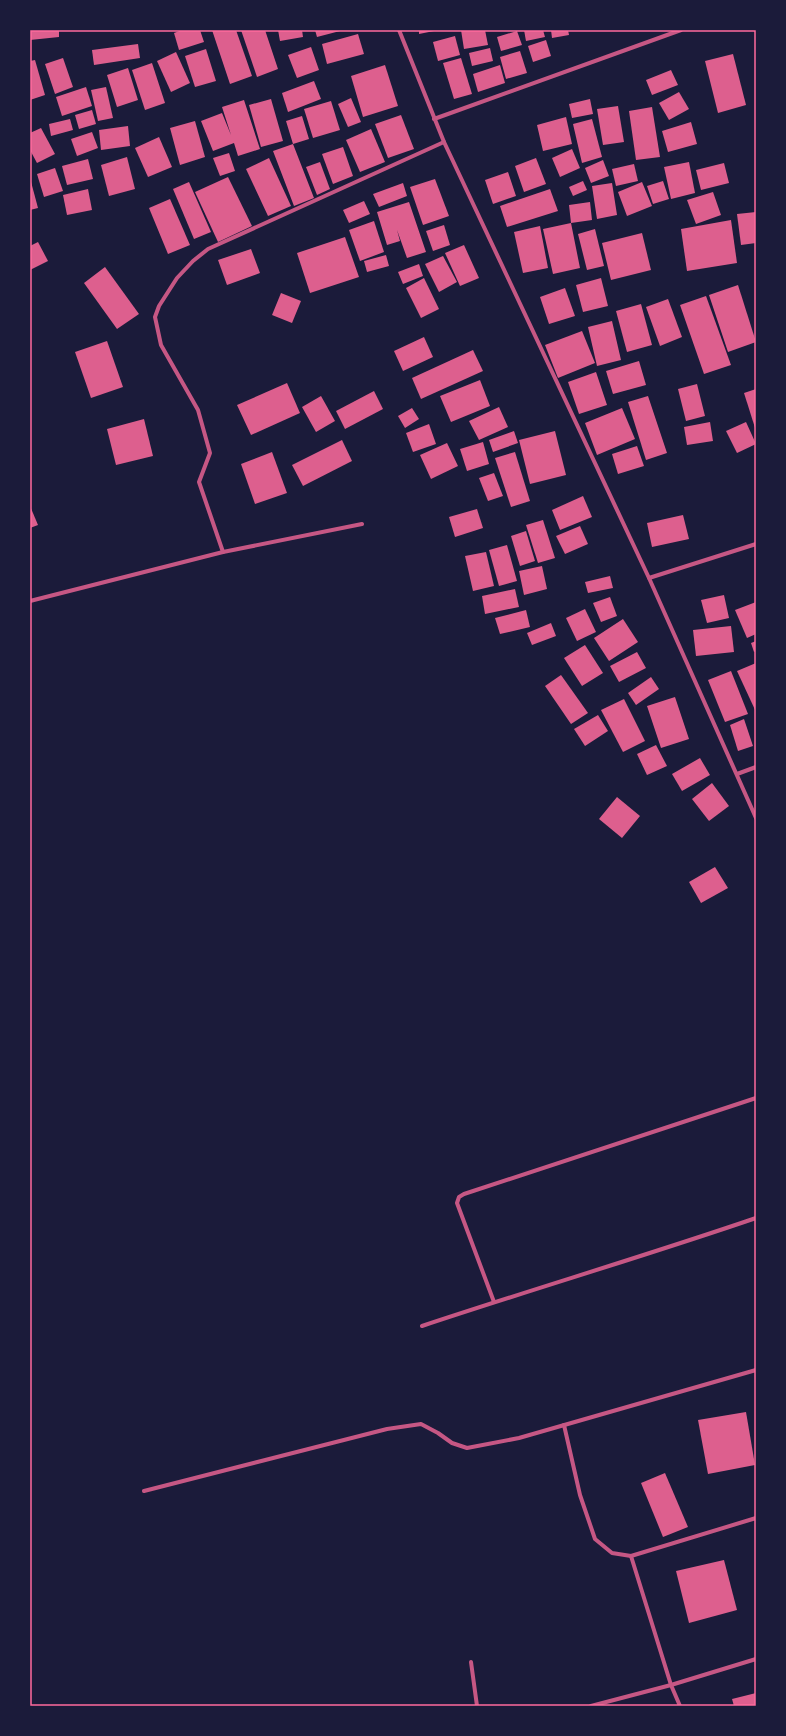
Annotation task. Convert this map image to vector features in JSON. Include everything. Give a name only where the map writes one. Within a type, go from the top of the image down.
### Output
[{"type":"street","points":[[398,30],[444,142],[649,578],[756,818]]},
{"type":"street","points":[[434,119],[681,30]]},
{"type":"street","points":[[223,552],[199,482],[210,453],[198,410],[161,345],[154,317],[159,306],[178,278],[208,249],[444,142]]},
{"type":"street","points":[[30,601],[223,552],[362,524]]},
{"type":"street","points":[[649,578],[756,544]]},
{"type":"street","points":[[737,774],[756,767]]},
{"type":"street","points":[[494,1302],[457,1203],[459,1197],[464,1194],[756,1098]]},
{"type":"street","points":[[422,1326],[494,1302],[661,1251],[756,1218]]},
{"type":"street","points":[[144,1490],[387,1429],[422,1424],[452,1443],[467,1448],[519,1438],[756,1370]]},
{"type":"street","points":[[564,1426],[580,1495],[595,1539],[612,1553],[631,1556],[756,1518]]},
{"type":"street","points":[[631,1556],[671,1685],[680,1706]]},
{"type":"street","points":[[591,1706],[671,1685],[756,1659]]},
{"type":"street","points":[[471,1662],[477,1706]]},
{"type":"building","points":[[30,30],[59,30],[59,37],[30,40]]},
{"type":"building","points":[[182,30],[200,30],[204,42],[179,50],[174,33]]},
{"type":"building","points":[[212,30],[236,30],[252,76],[230,84]]},
{"type":"building","points":[[241,30],[265,30],[278,69],[257,77]]},
{"type":"building","points":[[278,30],[302,30],[303,37],[280,41]]},
{"type":"building","points":[[315,30],[340,30],[340,31],[317,37]]},
{"type":"building","points":[[419,30],[434,30],[434,31],[419,34]]},
{"type":"building","points":[[461,30],[485,30],[488,45],[464,49]]},
{"type":"building","points":[[524,30],[543,30],[545,37],[526,41]]},
{"type":"building","points":[[551,30],[568,30],[569,35],[552,38]]},
{"type":"building","points":[[517,31],[522,45],[501,51],[497,37]]},
{"type":"building","points":[[358,34],[364,54],[327,64],[322,44]]},
{"type":"building","points":[[455,36],[460,55],[438,61],[433,42]]},
{"type":"building","points":[[546,40],[551,56],[533,62],[528,46]]},
{"type":"building","points":[[138,44],[140,58],[94,65],[92,50]]},
{"type":"building","points":[[311,47],[319,70],[297,78],[288,55]]},
{"type":"building","points":[[490,48],[493,61],[472,66],[469,53]]},
{"type":"building","points":[[206,49],[216,81],[195,87],[185,56]]},
{"type":"building","points":[[520,51],[527,73],[506,79],[500,57]]},
{"type":"building","points":[[176,52],[190,83],[171,92],[157,61]]},
{"type":"building","points":[[733,54],[746,105],[718,113],[705,61]]},
{"type":"building","points":[[63,58],[73,87],[55,94],[45,64]]},
{"type":"building","points":[[461,58],[472,94],[454,99],[443,63]]},
{"type":"building","points":[[35,60],[45,95],[30,100],[30,61]]},
{"type":"building","points":[[152,63],[165,103],[145,110],[132,70]]},
{"type":"building","points":[[385,65],[398,106],[363,117],[351,76]]},
{"type":"building","points":[[500,65],[505,83],[478,92],[473,74]]},
{"type":"building","points":[[128,68],[138,100],[117,107],[107,75]]},
{"type":"building","points":[[671,70],[678,85],[652,95],[646,80]]},
{"type":"building","points":[[314,81],[321,99],[288,112],[282,93]]},
{"type":"building","points":[[86,87],[92,106],[62,116],[56,97]]},
{"type":"building","points":[[106,87],[113,118],[98,121],[91,90]]},
{"type":"building","points":[[679,92],[689,109],[669,120],[659,103]]},
{"type":"building","points":[[351,98],[361,122],[348,127],[338,104]]},
{"type":"building","points":[[271,99],[283,141],[261,147],[249,105]]},
{"type":"building","points":[[590,99],[593,114],[572,118],[569,104]]},
{"type":"building","points":[[244,100],[260,149],[238,156],[234,143],[213,151],[201,121],[222,113],[231,135],[222,107]]},
{"type":"building","points":[[331,101],[340,130],[313,138],[304,109]]},
{"type":"building","points":[[618,106],[624,142],[603,145],[597,109]]},
{"type":"building","points":[[652,107],[660,157],[636,160],[629,111]]},
{"type":"building","points":[[92,110],[96,124],[79,129],[75,115]]},
{"type":"building","points":[[401,115],[414,149],[388,158],[375,124]]},
{"type":"building","points":[[302,116],[309,139],[293,144],[286,121]]},
{"type":"building","points":[[566,117],[572,144],[543,151],[537,125]]},
{"type":"building","points":[[70,119],[73,130],[51,136],[49,124]]},
{"type":"building","points":[[592,119],[602,157],[582,163],[573,124]]},
{"type":"building","points":[[195,121],[205,157],[180,165],[170,128]]},
{"type":"building","points":[[691,122],[697,144],[668,152],[662,131]]},
{"type":"building","points":[[128,126],[130,146],[101,150],[99,130]]},
{"type":"building","points":[[41,128],[55,154],[37,163],[30,150],[30,133]]},
{"type":"building","points":[[371,129],[385,162],[360,172],[346,140]]},
{"type":"building","points":[[92,132],[98,148],[77,156],[71,139]]},
{"type":"building","points":[[159,137],[172,167],[148,177],[135,148]]},
{"type":"building","points":[[293,144],[314,198],[294,206],[273,151]]},
{"type":"building","points":[[343,147],[353,176],[333,184],[322,154]]},
{"type":"building","points":[[572,149],[580,168],[560,177],[552,158]]},
{"type":"building","points":[[229,153],[235,171],[220,176],[213,158]]},
{"type":"building","points":[[127,157],[135,189],[109,196],[101,165]]},
{"type":"building","points":[[269,158],[291,206],[268,216],[246,169]]},
{"type":"building","points":[[536,158],[546,184],[524,192],[515,166]]},
{"type":"building","points":[[88,159],[93,179],[67,185],[62,166]]},
{"type":"building","points":[[603,160],[609,176],[591,183],[585,168]]},
{"type":"building","points":[[320,162],[330,189],[317,195],[306,167]]},
{"type":"building","points":[[689,162],[695,193],[671,199],[664,167]]},
{"type":"building","points":[[724,163],[729,183],[701,190],[696,170]]},
{"type":"building","points":[[634,164],[638,181],[616,186],[612,169]]},
{"type":"building","points":[[55,168],[63,191],[44,197],[37,174]]},
{"type":"building","points":[[508,172],[516,196],[493,204],[485,180]]},
{"type":"building","points":[[228,177],[252,226],[218,242],[195,192]]},
{"type":"building","points":[[30,178],[38,208],[30,210]]},
{"type":"building","points":[[435,179],[449,216],[423,225],[410,187]]},
{"type":"building","points":[[583,181],[587,190],[573,196],[569,187]]},
{"type":"building","points":[[663,181],[669,199],[653,204],[647,186]]},
{"type":"building","points":[[189,182],[211,232],[194,239],[173,189]]},
{"type":"building","points":[[642,182],[652,206],[627,216],[618,192]]},
{"type":"building","points":[[403,183],[407,196],[379,207],[373,194]]},
{"type":"building","points":[[612,183],[617,215],[597,219],[592,186]]},
{"type":"building","points":[[88,189],[92,210],[67,215],[63,195]]},
{"type":"building","points":[[550,189],[558,211],[507,227],[500,206]]},
{"type":"building","points":[[713,192],[721,215],[696,224],[687,200]]},
{"type":"building","points":[[170,199],[190,245],[168,254],[149,208]]},
{"type":"building","points":[[364,201],[370,214],[349,223],[343,210]]},
{"type":"building","points":[[409,202],[426,252],[407,258],[397,230],[400,241],[387,245],[377,212]]},
{"type":"building","points":[[590,202],[592,220],[571,223],[569,205]]},
{"type":"building","points":[[756,212],[756,243],[741,245],[737,214]]},
{"type":"building","points":[[731,220],[737,263],[687,271],[681,229]]},
{"type":"building","points":[[374,221],[384,252],[360,261],[349,230]]},
{"type":"building","points":[[571,223],[580,268],[553,274],[543,229]]},
{"type":"building","points":[[444,225],[450,245],[433,251],[426,231]]},
{"type":"building","points":[[540,226],[548,268],[523,273],[514,232]]},
{"type":"building","points":[[595,229],[604,266],[587,270],[578,234]]},
{"type":"building","points":[[642,233],[651,270],[611,280],[602,243]]},
{"type":"building","points":[[345,237],[359,277],[310,293],[297,253]]},
{"type":"building","points":[[38,242],[48,261],[30,270],[30,246]]},
{"type":"building","points":[[464,245],[479,278],[460,286],[445,253]]},
{"type":"building","points":[[251,249],[260,273],[227,285],[218,260]]},
{"type":"building","points":[[386,255],[389,266],[367,272],[364,261]]},
{"type":"building","points":[[443,256],[457,282],[439,292],[425,264]]},
{"type":"building","points":[[419,264],[423,276],[403,284],[398,272]]},
{"type":"building","points":[[105,267],[139,314],[117,329],[84,283]]},
{"type":"building","points":[[424,278],[439,309],[421,318],[406,288]]},
{"type":"building","points":[[601,278],[608,306],[583,312],[576,285]]},
{"type":"building","points":[[738,285],[756,342],[728,352],[709,295]]},
{"type":"building","points":[[565,288],[575,316],[549,324],[540,297]]},
{"type":"building","points":[[281,293],[301,301],[292,323],[272,315]]},
{"type":"building","points":[[706,296],[731,365],[704,374],[680,305]]},
{"type":"building","points":[[668,299],[682,337],[660,346],[646,307]]},
{"type":"building","points":[[641,304],[652,345],[627,352],[616,311]]},
{"type":"building","points":[[612,321],[621,360],[597,366],[588,327]]},
{"type":"building","points":[[582,331],[595,363],[558,378],[545,345]]},
{"type":"building","points":[[424,337],[433,357],[403,371],[394,351]]},
{"type":"building","points":[[107,341],[123,387],[91,398],[75,352]]},
{"type":"building","points":[[473,350],[483,371],[421,399],[412,378]]},
{"type":"building","points":[[639,361],[646,385],[613,394],[606,371]]},
{"type":"building","points":[[596,372],[607,405],[579,414],[568,382]]},
{"type":"building","points":[[480,380],[490,406],[451,422],[440,396]]},
{"type":"building","points":[[287,383],[300,413],[251,435],[237,405]]},
{"type":"building","points":[[697,384],[705,416],[686,421],[678,389]]},
{"type":"building","points":[[756,389],[756,431],[744,393]]},
{"type":"building","points":[[374,391],[383,409],[345,429],[336,411]]},
{"type":"building","points":[[321,396],[335,421],[316,432],[302,407]]},
{"type":"building","points":[[648,396],[667,453],[646,460],[628,402]]},
{"type":"building","points":[[499,407],[508,427],[479,440],[469,421]]},
{"type":"building","points":[[412,408],[419,419],[405,428],[398,416]]},
{"type":"building","points":[[622,408],[635,439],[597,455],[585,423]]},
{"type":"building","points":[[144,419],[153,456],[116,465],[107,429]]},
{"type":"building","points":[[710,422],[713,441],[687,445],[684,427]]},
{"type":"building","points":[[746,422],[756,444],[737,453],[726,431]]},
{"type":"building","points":[[429,424],[436,444],[413,452],[406,433]]},
{"type":"building","points":[[514,431],[518,443],[493,452],[489,440]]},
{"type":"building","points":[[555,431],[566,475],[530,484],[519,440]]},
{"type":"building","points":[[342,440],[352,461],[303,486],[292,465]]},
{"type":"building","points":[[483,442],[489,464],[467,471],[460,449]]},
{"type":"building","points":[[447,443],[458,466],[431,479],[420,455]]},
{"type":"building","points":[[637,446],[644,466],[618,474],[612,454]]},
{"type":"building","points":[[272,452],[287,493],[255,504],[241,464]]},
{"type":"building","points":[[515,452],[530,501],[511,507],[495,458]]},
{"type":"building","points":[[494,473],[503,496],[488,501],[479,478]]},
{"type":"building","points":[[583,496],[592,517],[560,530],[552,510]]},
{"type":"building","points":[[30,506],[38,525],[30,528]]},
{"type":"building","points":[[477,509],[483,528],[455,537],[449,517]]},
{"type":"building","points":[[683,515],[689,539],[652,547],[647,523]]},
{"type":"building","points":[[543,520],[555,558],[538,563],[526,525]]},
{"type":"building","points":[[580,526],[588,544],[565,554],[556,536]]},
{"type":"building","points":[[526,531],[535,561],[520,566],[511,536]]},
{"type":"building","points":[[507,545],[517,581],[499,586],[489,550]]},
{"type":"building","points":[[486,552],[494,586],[473,591],[465,556]]},
{"type":"building","points":[[542,566],[547,589],[524,595],[519,571]]},
{"type":"building","points":[[610,576],[613,588],[588,593],[585,582]]},
{"type":"building","points":[[515,589],[519,607],[485,614],[482,596]]},
{"type":"building","points":[[724,595],[729,618],[707,623],[701,600]]},
{"type":"building","points":[[610,597],[617,616],[601,622],[593,603]]},
{"type":"building","points":[[756,602],[756,634],[747,638],[735,610]]},
{"type":"building","points":[[585,609],[596,632],[577,641],[566,618]]},
{"type":"building","points":[[526,610],[530,627],[500,634],[495,618]]},
{"type":"building","points":[[623,619],[638,642],[609,661],[594,638]]},
{"type":"building","points":[[551,623],[556,636],[532,645],[527,633]]},
{"type":"building","points":[[731,626],[734,652],[696,656],[693,630]]},
{"type":"building","points":[[756,641],[756,651],[754,652],[751,643]]},
{"type":"building","points":[[585,645],[603,673],[582,686],[564,658]]},
{"type":"building","points":[[637,652],[646,668],[619,682],[610,666]]},
{"type":"building","points":[[756,663],[756,712],[737,671]]},
{"type":"building","points":[[731,671],[748,714],[725,722],[708,680]]},
{"type":"building","points":[[561,675],[588,713],[571,724],[545,686]]},
{"type":"building","points":[[651,677],[659,689],[636,705],[628,693]]},
{"type":"building","points":[[675,697],[689,739],[661,748],[647,706]]},
{"type":"building","points":[[624,699],[645,741],[623,752],[601,710]]},
{"type":"building","points":[[598,715],[608,731],[585,746],[574,729]]},
{"type":"building","points":[[744,719],[753,746],[738,751],[730,725]]},
{"type":"building","points":[[656,745],[667,766],[647,775],[637,754]]},
{"type":"building","points":[[700,758],[710,775],[682,791],[672,774]]},
{"type":"building","points":[[712,783],[729,806],[709,821],[692,799]]},
{"type":"building","points":[[617,797],[640,816],[622,838],[599,819]]},
{"type":"building","points":[[715,867],[728,888],[701,903],[689,882]]},
{"type":"building","points":[[746,1412],[755,1465],[708,1474],[698,1420]]},
{"type":"building","points":[[665,1473],[688,1527],[663,1537],[641,1483]]},
{"type":"building","points":[[724,1560],[737,1610],[689,1623],[676,1571]]},
{"type":"building","points":[[756,1693],[756,1706],[734,1706],[732,1699]]}]
